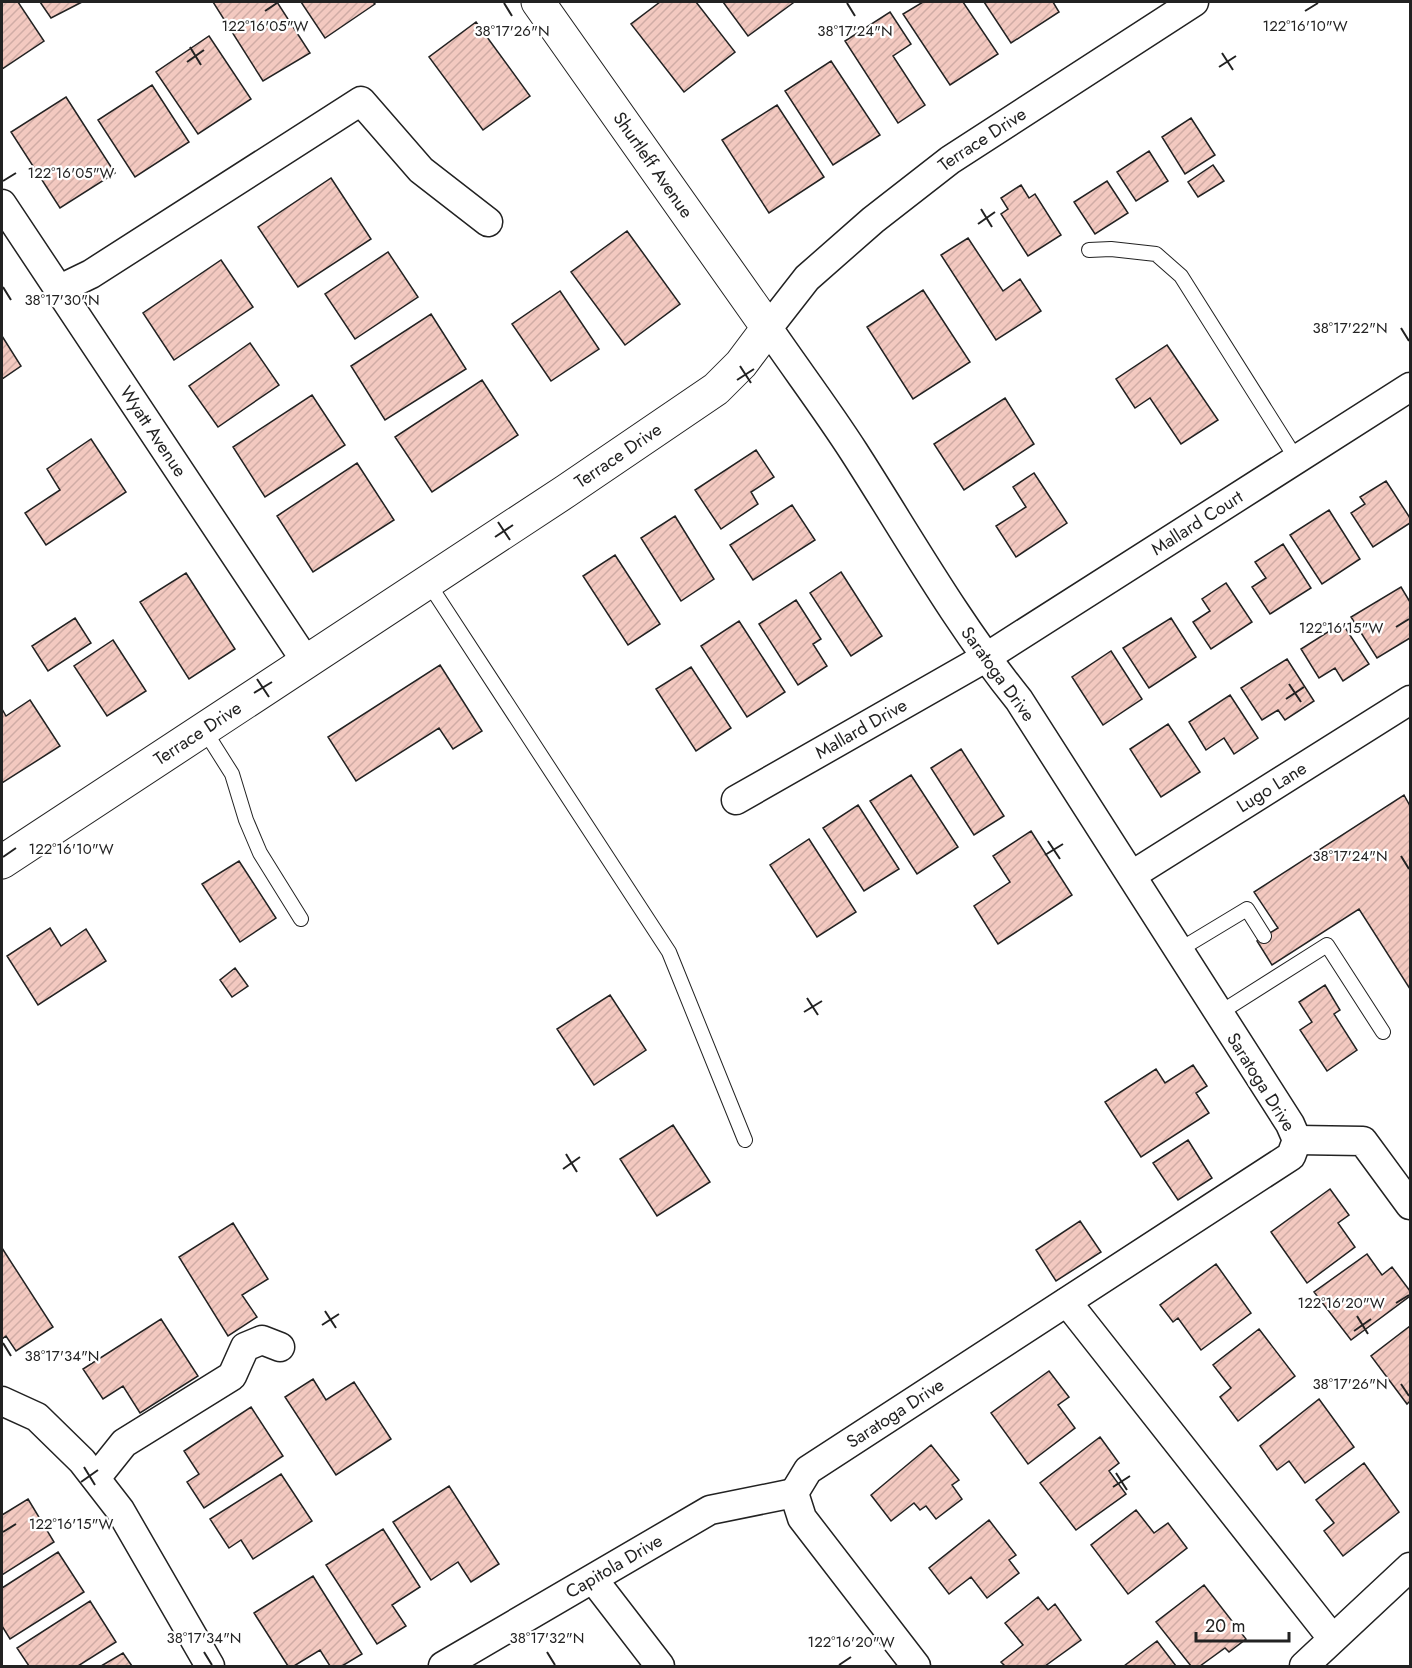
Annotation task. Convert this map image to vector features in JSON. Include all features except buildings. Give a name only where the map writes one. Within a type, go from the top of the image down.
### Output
[{"type":"street","name":"Shurtleff Avenue","points":[[540,2],[768,328]]},
{"type":"street","name":"Terrace Drive","points":[[2,862],[305,660],[576,485],[716,389],[741,364],[807,278],[873,220],[950,160],[1194,2]]},
{"type":"street","points":[[60,290],[91,274],[361,101],[421,170],[488,222]]},
{"type":"street","name":"Wyatt Avenue","points":[[2,204],[305,660]]},
{"type":"street","name":"Saratoga Drive","points":[[768,328],[853,451],[916,554],[985,658],[1019,700],[1290,1124],[1297,1140],[1291,1156],[808,1470],[794,1493]]},
{"type":"street","name":"Mallard Court","points":[[985,658],[1410,387]]},
{"type":"street","name":"Mallard Drive","points":[[736,800],[985,658]]},
{"type":"street","name":"Lugo Lane","points":[[1132,875],[1410,700]]},
{"type":"street","points":[[1297,1140],[1363,1141],[1410,1205]]},
{"type":"street","points":[[1067,1302],[1332,1638]]},
{"type":"street","points":[[96,1478],[124,1443],[232,1376],[245,1347],[262,1340],[280,1347]]},
{"type":"street","points":[[2,1401],[37,1417],[96,1478],[120,1510],[210,1666]]},
{"type":"street","points":[[794,1493],[802,1518],[916,1666]]},
{"type":"street","name":"Capitola Drive","points":[[443,1666],[710,1510],[794,1493]]},
{"type":"street","points":[[1305,1666],[1332,1638],[1410,1567]]},
{"type":"street","points":[[593,1579],[660,1666]]},
{"type":"lane","points":[[1089,250],[1111,249],[1156,254],[1181,276],[1297,460]]},
{"type":"lane","points":[[427,581],[669,952],[745,1140]]},
{"type":"lane","points":[[203,728],[232,774],[246,820],[260,853],[301,919]]},
{"type":"lane","points":[[1179,950],[1247,909],[1264,936]]},
{"type":"lane","points":[[1218,1014],[1283,965],[1327,945],[1383,1032]]}]
